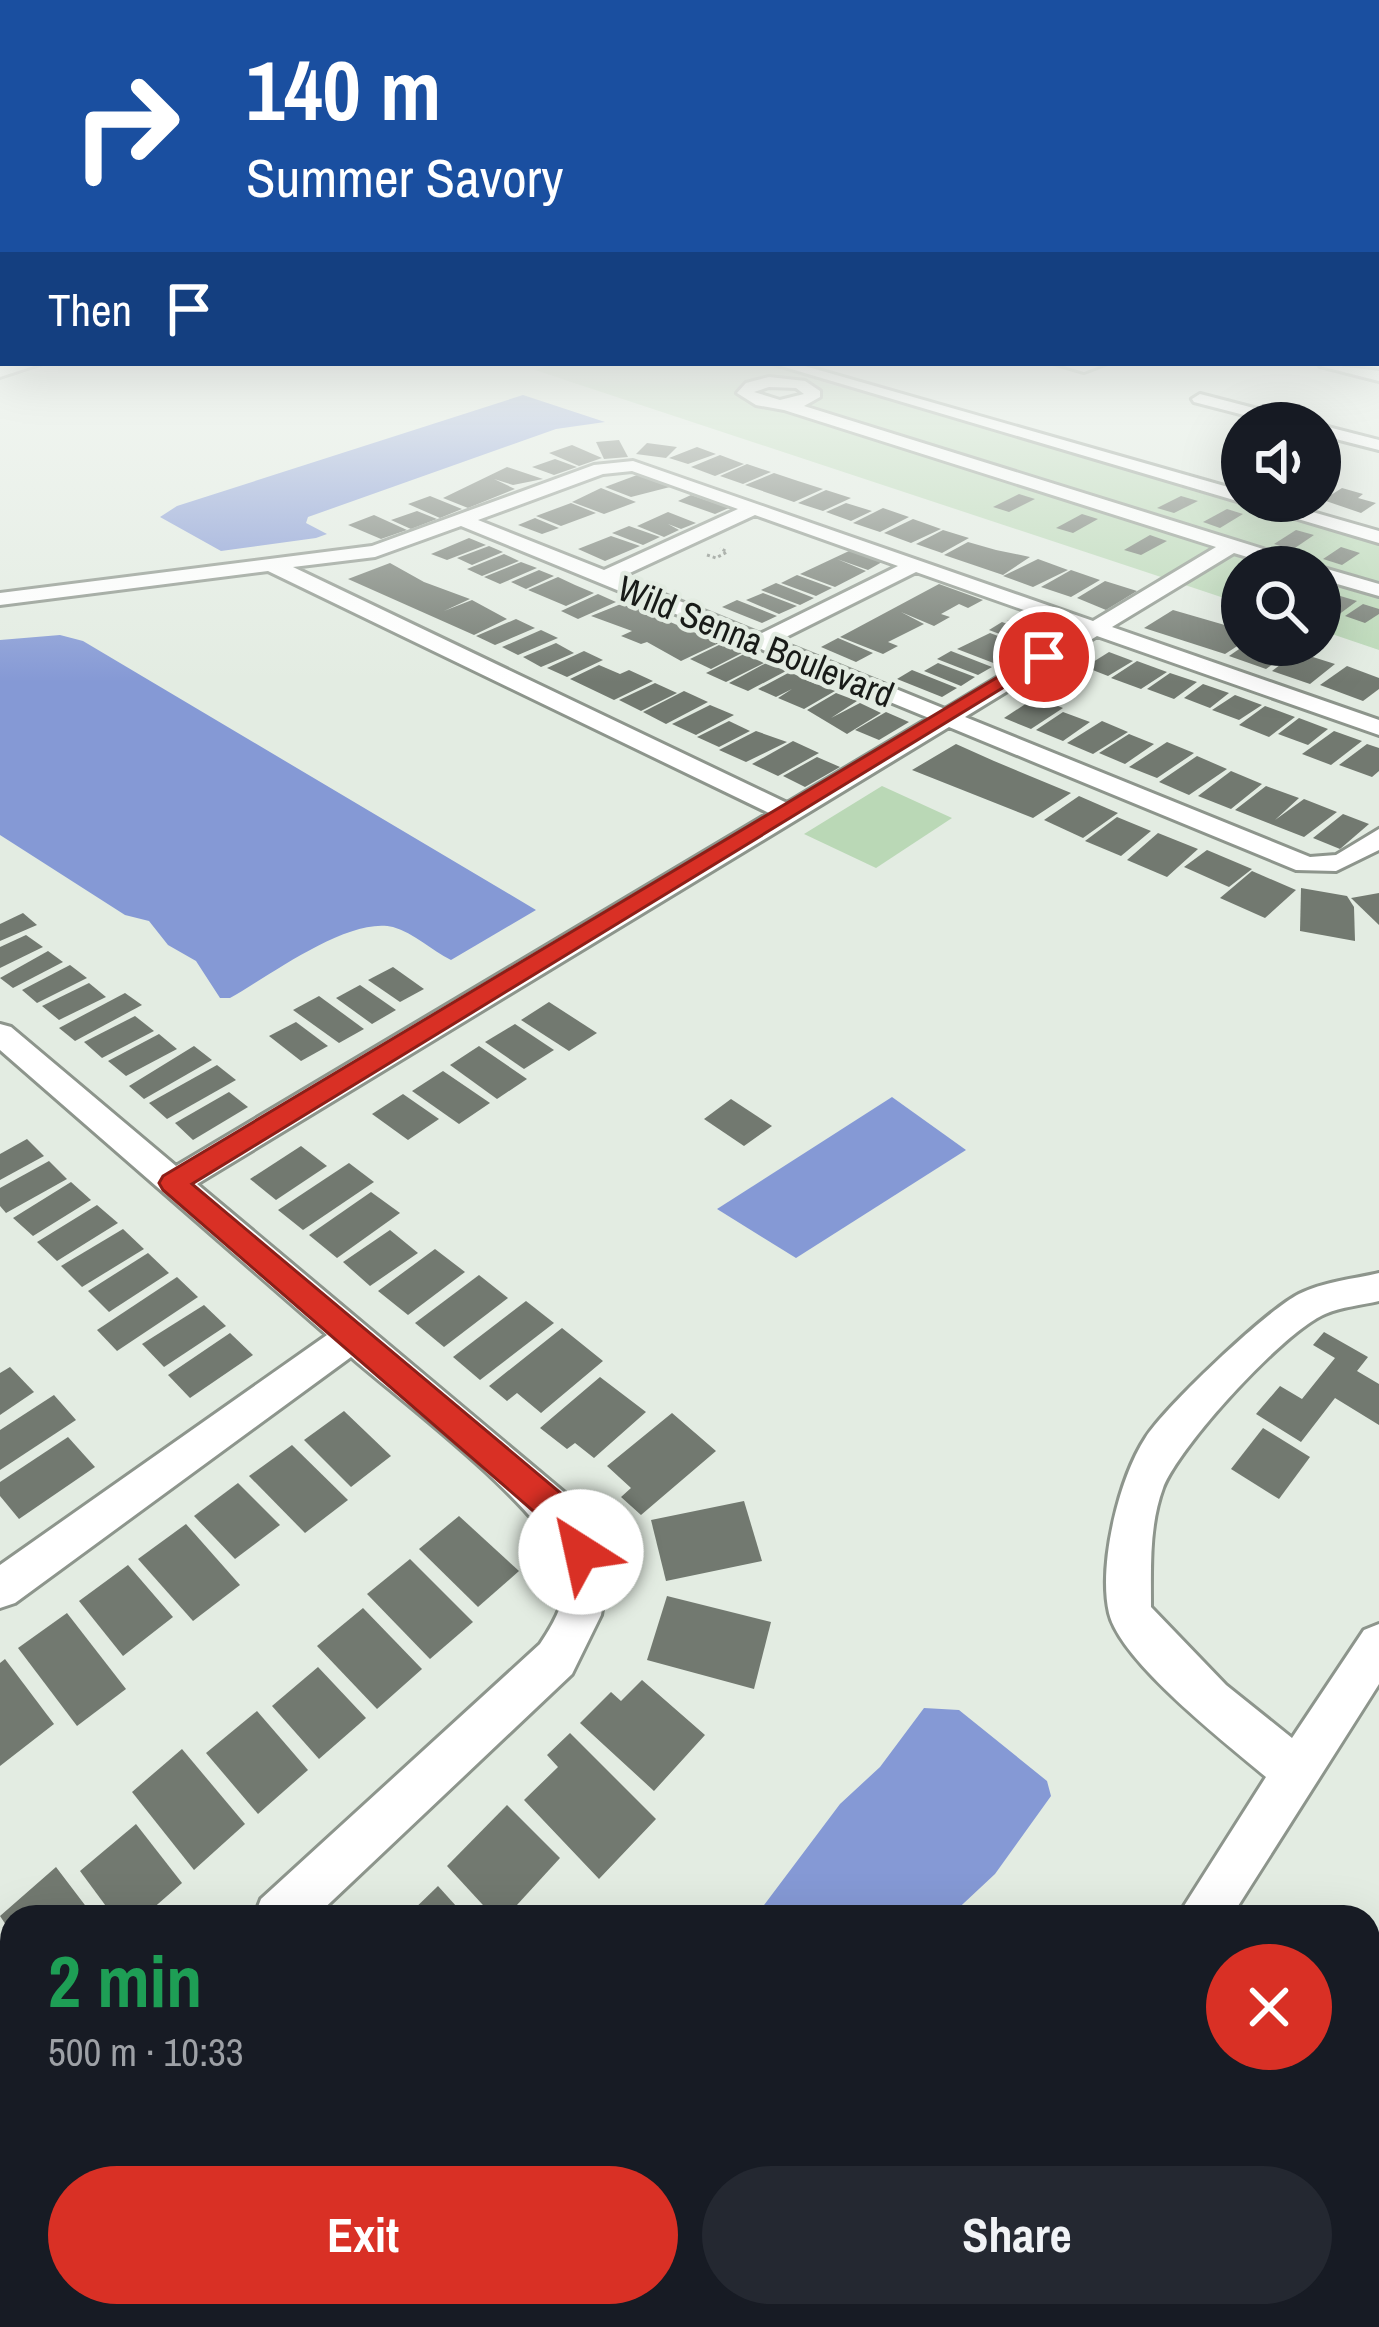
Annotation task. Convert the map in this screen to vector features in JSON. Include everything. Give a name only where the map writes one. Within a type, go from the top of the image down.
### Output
[{"type":"street","points":[[0,599],[375,551],[619,465],[648,470],[1379,728]]},
{"type":"street","points":[[975,465],[1232,546]]},
{"type":"street","points":[[1130,465],[1221,491]]},
{"type":"street","points":[[603,578],[756,508]]},
{"type":"street","name":"Wild Senna Boulevard","points":[[464,520],[1304,864],[1333,868],[1379,837]]},
{"type":"street","points":[[1327,522],[1379,537]]},
{"type":"street","points":[[173,1183],[1221,552]]},
{"type":"street","points":[[760,642],[916,564]]},
{"type":"street","points":[[272,565],[788,813]]},
{"type":"street","points":[[1341,579],[1379,590]]},
{"type":"street","points":[[0,1034],[551,1505],[581,1552],[590,1585],[581,1619],[556,1659],[292,1905]]},
{"type":"street","points":[[1297,1772],[1210,1700],[1145,1635],[1130,1612],[1130,1546],[1141,1493],[1161,1447],[1273,1331],[1313,1303],[1379,1287]]},
{"type":"street","points":[[0,1588],[353,1336]]},
{"type":"street","points":[[1210,1905],[1379,1645]]},
{"type":"green space","points":[[821,465],[960,465],[1219,547],[1164,578]]},
{"type":"green space","points":[[988,465],[1116,465],[1221,495],[1221,522],[1314,522],[1379,541],[1379,586],[1341,574],[1341,546],[1250,546]]},
{"type":"green space","points":[[1221,559],[1221,597],[1179,583]]},
{"type":"green space","points":[[1341,583],[1379,595],[1379,650],[1341,637]]},
{"type":"green space","points":[[882,786],[952,818],[876,868],[804,834]]},
{"type":"water","points":[[306,465],[456,465],[308,517],[306,523],[327,534],[316,538],[221,551],[160,517],[177,506]]},
{"type":"water","points":[[60,635],[83,641],[536,910],[451,960],[393,927],[354,930],[310,950],[230,998],[220,998],[196,961],[168,945],[149,921],[125,915],[0,835],[0,640]]},
{"type":"water","points":[[892,1097],[966,1150],[796,1258],[717,1209]]},
{"type":"water","points":[[924,1708],[959,1710],[1047,1781],[1051,1796],[995,1874],[962,1905],[764,1905],[840,1804],[880,1767]]},
{"type":"building","points":[[570,465],[577,467],[554,475],[532,467]]},
{"type":"building","points":[[697,465],[743,465],[715,476],[691,467]]},
{"type":"building","points":[[746,465],[771,472],[743,484],[720,476]]},
{"type":"building","points":[[507,467],[543,479],[513,485],[494,479],[515,489],[468,508],[443,498]]},
{"type":"building","points":[[774,473],[823,489],[794,502],[745,485]]},
{"type":"building","points":[[637,475],[670,487],[631,497],[605,487]]},
{"type":"building","points":[[601,488],[636,502],[604,514],[572,502]]},
{"type":"building","points":[[1341,489],[1376,503],[1361,513],[1341,506]]},
{"type":"building","points":[[826,490],[851,498],[823,511],[798,503]]},
{"type":"building","points":[[1019,494],[1035,499],[1009,512],[993,507]]},
{"type":"building","points":[[691,495],[729,508],[715,514],[678,501]]},
{"type":"building","points":[[430,496],[462,509],[440,518],[408,504]]},
{"type":"building","points":[[1181,496],[1198,501],[1174,513],[1157,508]]},
{"type":"building","points":[[571,503],[596,513],[561,526],[536,516]]},
{"type":"building","points":[[846,503],[872,511],[851,521],[826,512]]},
{"type":"building","points":[[883,508],[909,517],[880,532],[853,523]]},
{"type":"building","points":[[417,511],[437,519],[411,529],[391,520]]},
{"type":"building","points":[[668,512],[696,523],[681,529],[668,524],[679,530],[664,537],[637,526]]},
{"type":"building","points":[[1221,512],[1221,522],[1230,522],[1220,528],[1203,522]]},
{"type":"building","points":[[1082,514],[1098,519],[1073,533],[1056,528]]},
{"type":"building","points":[[374,515],[407,530],[381,539],[348,525]]},
{"type":"building","points":[[535,518],[559,528],[542,534],[518,525]]},
{"type":"building","points":[[913,519],[941,529],[911,543],[884,533]]},
{"type":"building","points":[[629,526],[660,537],[643,545],[612,533]]},
{"type":"building","points":[[943,530],[969,538],[942,553],[916,544]]},
{"type":"building","points":[[1296,530],[1314,535],[1298,546],[1274,544]]},
{"type":"building","points":[[1150,535],[1167,541],[1141,555],[1124,550]]},
{"type":"building","points":[[611,536],[640,546],[605,561],[578,549]]},
{"type":"building","points":[[469,538],[486,545],[447,560],[431,554]]},
{"type":"building","points":[[968,542],[1030,557],[1003,575],[944,555]]},
{"type":"building","points":[[489,546],[503,552],[472,565],[457,558]]},
{"type":"building","points":[[1341,547],[1360,553],[1342,565]]},
{"type":"building","points":[[849,551],[882,562],[868,570],[837,559],[866,571],[835,587],[800,574]]},
{"type":"building","points":[[504,554],[519,561],[482,576],[467,569]]},
{"type":"building","points":[[1038,559],[1068,570],[1033,587],[1003,576]]},
{"type":"building","points":[[521,562],[537,568],[500,584],[484,577]]},
{"type":"building","points":[[390,563],[470,599],[444,611],[472,600],[507,619],[474,635],[348,579]]},
{"type":"building","points":[[539,570],[554,576],[526,589],[511,582]]},
{"type":"building","points":[[1071,570],[1100,580],[1071,597],[1041,587]]},
{"type":"building","points":[[797,575],[832,588],[816,596],[781,583]]},
{"type":"building","points":[[558,577],[594,593],[566,606],[528,590]]},
{"type":"building","points":[[1105,581],[1137,591],[1106,610],[1077,598]]},
{"type":"building","points":[[776,583],[814,598],[800,605],[761,590]]},
{"type":"building","points":[[939,584],[983,600],[968,608],[959,604],[941,614],[950,617],[934,626],[901,612],[924,624],[888,642],[898,646],[883,654],[840,637]]},
{"type":"building","points":[[763,593],[797,606],[779,614],[746,600]]},
{"type":"building","points":[[598,594],[616,602],[578,619],[561,611]]},
{"type":"building","points":[[1341,596],[1357,601],[1341,613]]},
{"type":"building","points":[[737,600],[777,616],[762,623],[722,607]]},
{"type":"building","points":[[621,604],[719,643],[681,661],[647,642],[621,636],[632,631],[591,616]]},
{"type":"building","points":[[1363,604],[1379,609],[1379,614],[1365,623],[1345,616]]},
{"type":"building","points":[[1173,610],[1221,624],[1221,653],[1144,628]]},
{"type":"building","points":[[1022,614],[1057,627],[1042,635],[1007,621]]},
{"type":"building","points":[[516,619],[535,628],[495,645],[476,636]]},
{"type":"building","points":[[1002,622],[1042,637],[1029,645],[989,630]]},
{"type":"building","points":[[541,630],[558,638],[518,655],[502,647]]},
{"type":"building","points":[[990,633],[1025,646],[996,664],[957,649]]},
{"type":"building","points":[[838,638],[873,653],[856,662],[821,647]]},
{"type":"building","points":[[556,643],[574,653],[541,667],[523,657]]},
{"type":"building","points":[[721,644],[742,653],[711,669],[690,659]]},
{"type":"building","points":[[584,651],[603,660],[567,677],[547,668]]},
{"type":"building","points":[[951,651],[992,667],[978,675],[937,659]]},
{"type":"building","points":[[1109,652],[1133,661],[1108,676],[1085,667]]},
{"type":"building","points":[[744,654],[764,663],[726,682],[706,673]]},
{"type":"building","points":[[1137,661],[1167,672],[1141,689],[1111,678]]},
{"type":"building","points":[[766,663],[786,671],[748,691],[729,683]]},
{"type":"building","points":[[938,663],[975,677],[961,686],[924,671]]},
{"type":"building","points":[[599,665],[620,674],[629,670],[653,681],[614,700],[570,679]]},
{"type":"building","points":[[1279,666],[1332,666],[1310,684],[1272,671]]},
{"type":"building","points":[[1347,666],[1379,678],[1379,689],[1363,701],[1320,685]]},
{"type":"building","points":[[912,670],[957,688],[942,697],[897,679]]},
{"type":"building","points":[[790,672],[835,691],[804,709],[778,698],[792,689],[776,697],[758,689]]},
{"type":"building","points":[[1170,673],[1197,682],[1174,699],[1147,689]]},
{"type":"building","points":[[655,683],[677,693],[641,711],[619,700]]},
{"type":"building","points":[[1203,684],[1229,693],[1210,708],[1184,698]]},
{"type":"building","points":[[684,691],[708,702],[666,724],[643,712]]},
{"type":"building","points":[[836,693],[857,701],[831,718],[860,703],[881,713],[847,734],[807,710]]},
{"type":"building","points":[[1235,695],[1262,705],[1239,720],[1212,710]]},
{"type":"building","points":[[1036,697],[1063,708],[1031,729],[1004,718]]},
{"type":"building","points":[[710,705],[734,715],[696,735],[672,724]]},
{"type":"building","points":[[1265,706],[1295,717],[1269,737],[1239,725]]},
{"type":"building","points":[[886,712],[909,722],[879,740],[855,730]]},
{"type":"building","points":[[1063,712],[1090,722],[1063,741],[1036,730]]},
{"type":"building","points":[[1299,718],[1328,729],[1308,745],[1278,734]]},
{"type":"building","points":[[729,721],[750,731],[719,747],[697,737]]},
{"type":"building","points":[[1102,721],[1128,732],[1093,754],[1067,743]]},
{"type":"building","points":[[756,731],[787,742],[746,762],[719,750]]},
{"type":"building","points":[[1334,731],[1362,741],[1331,765],[1302,754]]},
{"type":"building","points":[[1129,734],[1154,744],[1125,764],[1099,753]]},
{"type":"building","points":[[793,741],[819,753],[778,776],[752,764]]},
{"type":"building","points":[[1167,742],[1194,753],[1157,778],[1129,767]]},
{"type":"building","points":[[956,744],[1071,793],[1033,818],[912,770]]},
{"type":"building","points":[[1367,744],[1379,748],[1379,771],[1372,777],[1339,765]]},
{"type":"building","points":[[1197,756],[1227,769],[1189,795],[1159,782]]},
{"type":"building","points":[[817,757],[840,767],[805,787],[783,776]]},
{"type":"building","points":[[1231,771],[1262,784],[1231,809],[1198,796]]},
{"type":"building","points":[[1266,786],[1299,798],[1275,820],[1304,799],[1337,812],[1304,837],[1235,810]]},
{"type":"building","points":[[1079,796],[1118,813],[1083,838],[1044,820]]},
{"type":"building","points":[[1343,814],[1369,824],[1340,849],[1313,838]]},
{"type":"building","points":[[1117,817],[1151,831],[1121,856],[1085,841]]},
{"type":"building","points":[[1158,833],[1198,849],[1167,877],[1127,860]]},
{"type":"building","points":[[1207,850],[1252,869],[1229,887],[1184,867]]},
{"type":"building","points":[[1252,871],[1296,890],[1265,918],[1220,898]]},
{"type":"building","points":[[1301,888],[1347,896],[1354,907],[1355,941],[1300,931]]},
{"type":"building","points":[[1379,893],[1379,925],[1351,898]]},
{"type":"building","points":[[23,913],[37,925],[0,941],[0,924]]},
{"type":"building","points":[[26,935],[43,947],[0,968],[0,947]]},
{"type":"building","points":[[48,951],[63,962],[13,988],[0,978]]},
{"type":"building","points":[[70,965],[87,978],[37,1003],[22,990]]},
{"type":"building","points":[[393,967],[424,989],[400,1002],[368,980]]},
{"type":"building","points":[[89,983],[106,997],[59,1020],[42,1006]]},
{"type":"building","points":[[360,985],[396,1010],[372,1024],[336,998]]},
{"type":"building","points":[[125,993],[142,1005],[75,1041],[59,1028]]},
{"type":"building","points":[[319,996],[364,1029],[339,1043],[293,1010]]},
{"type":"building","points":[[549,1002],[597,1033],[569,1051],[521,1020]]},
{"type":"building","points":[[135,1016],[154,1031],[102,1058],[84,1042]]},
{"type":"building","points":[[296,1022],[328,1046],[301,1061],[269,1036]]},
{"type":"building","points":[[515,1024],[554,1050],[524,1069],[485,1042]]},
{"type":"building","points":[[159,1034],[177,1049],[126,1076],[108,1061]]},
{"type":"building","points":[[194,1046],[212,1060],[144,1099],[129,1086]]},
{"type":"building","points":[[479,1046],[527,1079],[497,1099],[450,1065]]},
{"type":"building","points":[[217,1065],[236,1080],[167,1119],[149,1103]]},
{"type":"building","points":[[443,1071],[490,1103],[459,1124],[412,1091]]},
{"type":"building","points":[[229,1092],[248,1107],[193,1140],[175,1123]]},
{"type":"building","points":[[403,1094],[439,1119],[408,1140],[372,1114]]},
{"type":"building","points":[[731,1099],[772,1126],[744,1146],[704,1119]]},
{"type":"building","points":[[27,1139],[44,1156],[0,1180],[0,1154]]},
{"type":"building","points":[[301,1146],[327,1166],[276,1200],[250,1179]]},
{"type":"building","points":[[49,1161],[67,1179],[6,1213],[0,1206],[0,1188]]},
{"type":"building","points":[[349,1163],[374,1182],[303,1230],[278,1210]]},
{"type":"building","points":[[71,1182],[91,1200],[33,1236],[13,1218]]},
{"type":"building","points":[[371,1192],[400,1213],[337,1258],[309,1235]]},
{"type":"building","points":[[97,1205],[118,1223],[57,1261],[37,1242]]},
{"type":"building","points":[[123,1229],[144,1249],[82,1287],[61,1266]]},
{"type":"building","points":[[390,1230],[418,1253],[370,1286],[343,1262]]},
{"type":"building","points":[[435,1249],[465,1272],[408,1315],[378,1291]]},
{"type":"building","points":[[148,1253],[169,1273],[109,1312],[88,1291]]},
{"type":"building","points":[[479,1275],[508,1298],[444,1347],[415,1323]]},
{"type":"building","points":[[177,1277],[198,1297],[117,1351],[97,1330]]},
{"type":"building","points":[[526,1301],[554,1323],[480,1380],[453,1357]]},
{"type":"building","points":[[204,1305],[226,1326],[164,1367],[142,1344]]},
{"type":"building","points":[[562,1328],[603,1361],[541,1413],[517,1393],[507,1401],[489,1386]]},
{"type":"building","points":[[1324,1332],[1368,1357],[1357,1371],[1379,1384],[1379,1425],[1335,1398],[1301,1442],[1256,1414],[1280,1386],[1302,1399],[1335,1358],[1313,1345]]},
{"type":"building","points":[[230,1333],[253,1355],[190,1398],[168,1375]]},
{"type":"building","points":[[10,1367],[34,1392],[0,1415],[0,1373]]},
{"type":"building","points":[[600,1377],[646,1412],[594,1458],[575,1443],[567,1449],[540,1428]]},
{"type":"building","points":[[54,1395],[76,1420],[0,1470],[0,1430]]},
{"type":"building","points":[[344,1411],[391,1456],[351,1487],[304,1440]]},
{"type":"building","points":[[672,1413],[716,1451],[641,1515],[621,1497],[631,1488],[607,1466]]},
{"type":"building","points":[[1263,1428],[1310,1457],[1279,1499],[1231,1469]]},
{"type":"building","points":[[68,1437],[95,1467],[19,1519],[0,1496],[0,1482]]},
{"type":"building","points":[[292,1445],[348,1500],[305,1533],[249,1476]]},
{"type":"building","points":[[238,1483],[280,1525],[235,1559],[194,1516]]},
{"type":"building","points":[[744,1501],[762,1561],[666,1581],[651,1520]]},
{"type":"building","points":[[459,1516],[519,1571],[478,1607],[419,1549]]},
{"type":"building","points":[[186,1524],[240,1585],[193,1621],[138,1559]]},
{"type":"building","points":[[410,1559],[473,1622],[430,1659],[367,1594]]},
{"type":"building","points":[[128,1565],[173,1617],[123,1656],[79,1601]]},
{"type":"building","points":[[667,1596],[771,1622],[754,1689],[647,1660]]},
{"type":"building","points":[[363,1608],[422,1669],[377,1709],[317,1646]]},
{"type":"building","points":[[67,1613],[126,1689],[77,1726],[18,1648]]},
{"type":"building","points":[[5,1659],[54,1724],[0,1766],[0,1663]]},
{"type":"building","points":[[318,1667],[366,1718],[319,1759],[272,1706]]},
{"type":"building","points":[[642,1680],[705,1735],[654,1791],[580,1723],[611,1692],[621,1701]]},
{"type":"building","points":[[257,1711],[308,1770],[258,1814],[206,1753]]},
{"type":"building","points":[[570,1733],[656,1819],[599,1879],[524,1800],[558,1767],[547,1755]]},
{"type":"building","points":[[182,1749],[245,1824],[194,1870],[132,1792]]},
{"type":"building","points":[[507,1805],[560,1858],[517,1905],[483,1905],[447,1866]]},
{"type":"building","points":[[136,1824],[182,1883],[157,1905],[105,1905],[80,1871]]},
{"type":"building","points":[[56,1867],[85,1905],[13,1905]]},
{"type":"building","points":[[438,1886],[455,1905],[418,1905]]},
{"type":"route","points":[[581,1552],[551,1505],[173,1183],[1044,657]]}]
